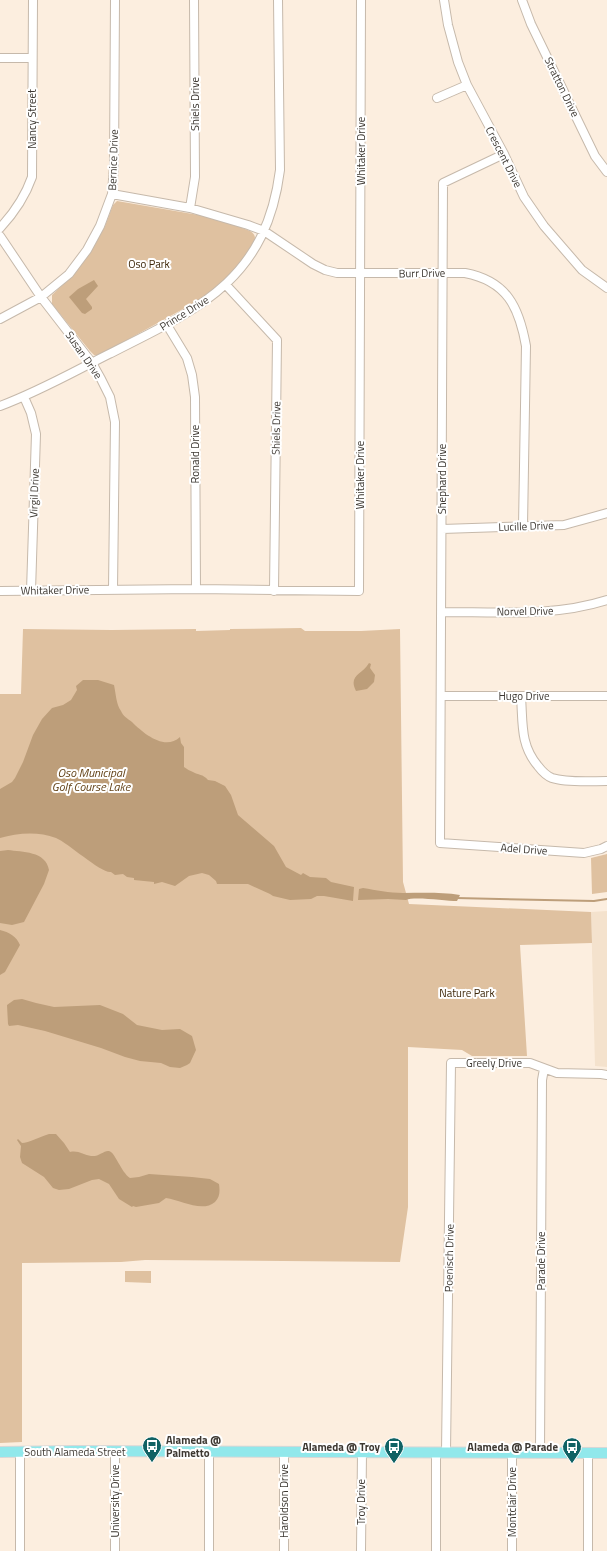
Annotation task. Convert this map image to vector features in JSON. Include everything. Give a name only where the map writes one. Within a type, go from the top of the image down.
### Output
[{"type":"main road","name":"South Alameda Street","points":[[0,1452],[607,1452]]},
{"type":"street","name":"Nancy Street","points":[[0,228],[10,218],[23,198],[32,177],[33,0]]},
{"type":"street","name":"Bernice Drive","points":[[0,319],[41,297],[69,274],[87,250],[100,226],[112,194],[114,165],[115,0]]},
{"type":"street","name":"Shiels Drive","points":[[190,208],[195,177],[194,0]]},
{"type":"street","name":"Prince Drive","points":[[0,406],[52,384],[167,326],[201,305],[226,285],[247,260],[264,231],[272,212],[280,170],[278,0]]},
{"type":"street","name":"Whitaker Drive","points":[[0,591],[196,589],[359,591],[362,0]]},
{"type":"street","name":"Crescent Drive","points":[[444,0],[448,25],[467,85],[504,154],[524,197],[544,226],[582,270],[607,288]]},
{"type":"street","name":"Stratton Drive","points":[[522,0],[531,24],[595,156],[607,172]]},
{"type":"street","points":[[0,58],[32,58]]},
{"type":"street","points":[[437,98],[467,85]]},
{"type":"street","name":"Shephard Drive","points":[[440,843],[442,696],[443,183],[504,154]]},
{"type":"street","name":"Burr Drive","points":[[112,194],[190,208],[248,225],[264,231],[313,264],[325,270],[337,273],[464,273],[477,276],[503,291],[511,301],[522,324],[526,346],[523,526]]},
{"type":"street","name":"Susan Drive","points":[[0,236],[41,297],[92,363],[102,378],[110,397],[115,422],[113,590]]},
{"type":"street","name":"Shiels Drive","points":[[226,285],[277,340],[274,591]]},
{"type":"street","name":"Ronald Drive","points":[[167,326],[187,358],[192,375],[195,397],[196,589]]},
{"type":"street","name":"Virgil Drive","points":[[24,397],[31,413],[36,434],[31,590]]},
{"type":"street","name":"Lucille Drive","points":[[442,529],[564,525],[607,513]]},
{"type":"street","name":"Norvel Drive","points":[[442,612],[539,612],[567,610],[607,600]]},
{"type":"street","name":"Hugo Drive","points":[[442,696],[607,696]]},
{"type":"street","points":[[522,697],[525,745],[531,758],[541,770],[551,778],[565,780],[607,781]]},
{"type":"street","name":"Adel Drive","points":[[440,843],[584,853],[607,846]]},
{"type":"street","name":"Greely Drive","points":[[451,1063],[530,1063],[557,1073],[607,1075]]},
{"type":"street","name":"Poenisch Drive","points":[[436,1551],[441,1452],[451,1063]]},
{"type":"street","name":"Parade Drive","points":[[540,1452],[542,1080],[544,1069]]},
{"type":"street","points":[[20,1452],[20,1551]]},
{"type":"street","name":"University Drive","points":[[115,1551],[116,1452]]},
{"type":"street","points":[[209,1551],[210,1452]]},
{"type":"street","name":"Haroldson Drive","points":[[284,1452],[284,1551]]},
{"type":"street","name":"Troy Drive","points":[[361,1551],[362,1452]]},
{"type":"street","name":"Montclair Drive","points":[[512,1452],[512,1551]]},
{"type":"street","points":[[588,1452],[588,1551]]},
{"type":"shaded area","points":[[607,911],[607,1067],[595,1066],[591,912]]},
{"type":"green space","name":"Oso Park","points":[[117,201],[216,218],[250,231],[254,234],[255,239],[238,266],[219,285],[201,299],[100,355],[94,355],[52,304],[52,295],[74,274],[91,252],[105,226],[113,205]]},
{"type":"green space","name":"Nature Park","points":[[301,628],[305,631],[400,629],[403,882],[409,904],[591,912],[592,943],[520,945],[527,1056],[472,1056],[462,1050],[408,1047],[408,1207],[400,1262],[145,1260],[121,1262],[22,1263],[22,1442],[0,1443],[0,694],[21,694],[23,629],[196,629],[196,631]]},
{"type":"green space","points":[[607,854],[607,892],[592,894],[591,858]]},
{"type":"green space","points":[[125,1271],[151,1271],[151,1283],[125,1282]]},
{"type":"water","points":[[94,280],[98,286],[86,299],[92,309],[85,314],[82,313],[69,297],[78,289]]},
{"type":"water","points":[[369,663],[371,664],[370,668],[375,675],[374,682],[367,689],[356,691],[354,686],[355,678]]},
{"type":"water","name":"Oso Municipal Golf Course Lake","points":[[83,680],[98,680],[114,685],[117,702],[122,713],[149,736],[161,742],[174,741],[180,737],[181,743],[184,747],[184,767],[208,780],[215,781],[225,786],[231,795],[238,815],[274,846],[286,867],[301,875],[303,873],[310,877],[326,878],[331,882],[354,887],[353,901],[324,896],[317,896],[311,899],[290,900],[273,896],[248,884],[217,884],[216,881],[209,875],[202,873],[189,876],[175,886],[162,882],[154,884],[154,882],[134,880],[134,878],[127,877],[123,874],[115,875],[100,868],[56,838],[42,834],[28,834],[0,838],[0,789],[12,782],[15,778],[23,762],[33,735],[42,719],[52,708],[63,705],[71,700],[77,690],[76,686]]},
{"type":"water","points":[[8,850],[26,852],[38,856],[47,864],[49,870],[44,884],[24,922],[12,925],[0,923],[0,851]]},
{"type":"water","points":[[363,888],[403,893],[439,893],[460,895],[457,901],[416,898],[406,900],[358,900],[359,889]]},
{"type":"water","points":[[0,930],[12,935],[20,945],[5,972],[0,975]]},
{"type":"water","points":[[22,999],[54,1007],[100,1005],[123,1014],[137,1025],[162,1030],[180,1029],[192,1036],[196,1050],[190,1063],[187,1065],[180,1068],[170,1067],[161,1063],[140,1061],[125,1057],[45,1031],[18,1025],[9,1026],[7,1005],[14,1000]]},
{"type":"water","points":[[49,1134],[56,1134],[70,1152],[94,1156],[107,1151],[111,1152],[130,1178],[149,1174],[210,1179],[219,1184],[219,1196],[215,1202],[204,1206],[191,1205],[166,1198],[159,1203],[132,1207],[119,1199],[109,1184],[99,1179],[92,1180],[69,1189],[59,1190],[53,1188],[44,1177],[22,1163],[20,1157],[21,1146],[17,1140],[18,1139],[22,1143],[25,1143]]},
{"type":"waterway","points":[[456,898],[594,901],[607,899]]},
{"type":"place","name":"Alameda @ Palmetto","points":[[152,1463]]},
{"type":"place","name":"Alameda @ Troy","points":[[394,1464]]},
{"type":"place","name":"Alameda @ Parade","points":[[572,1464]]}]
